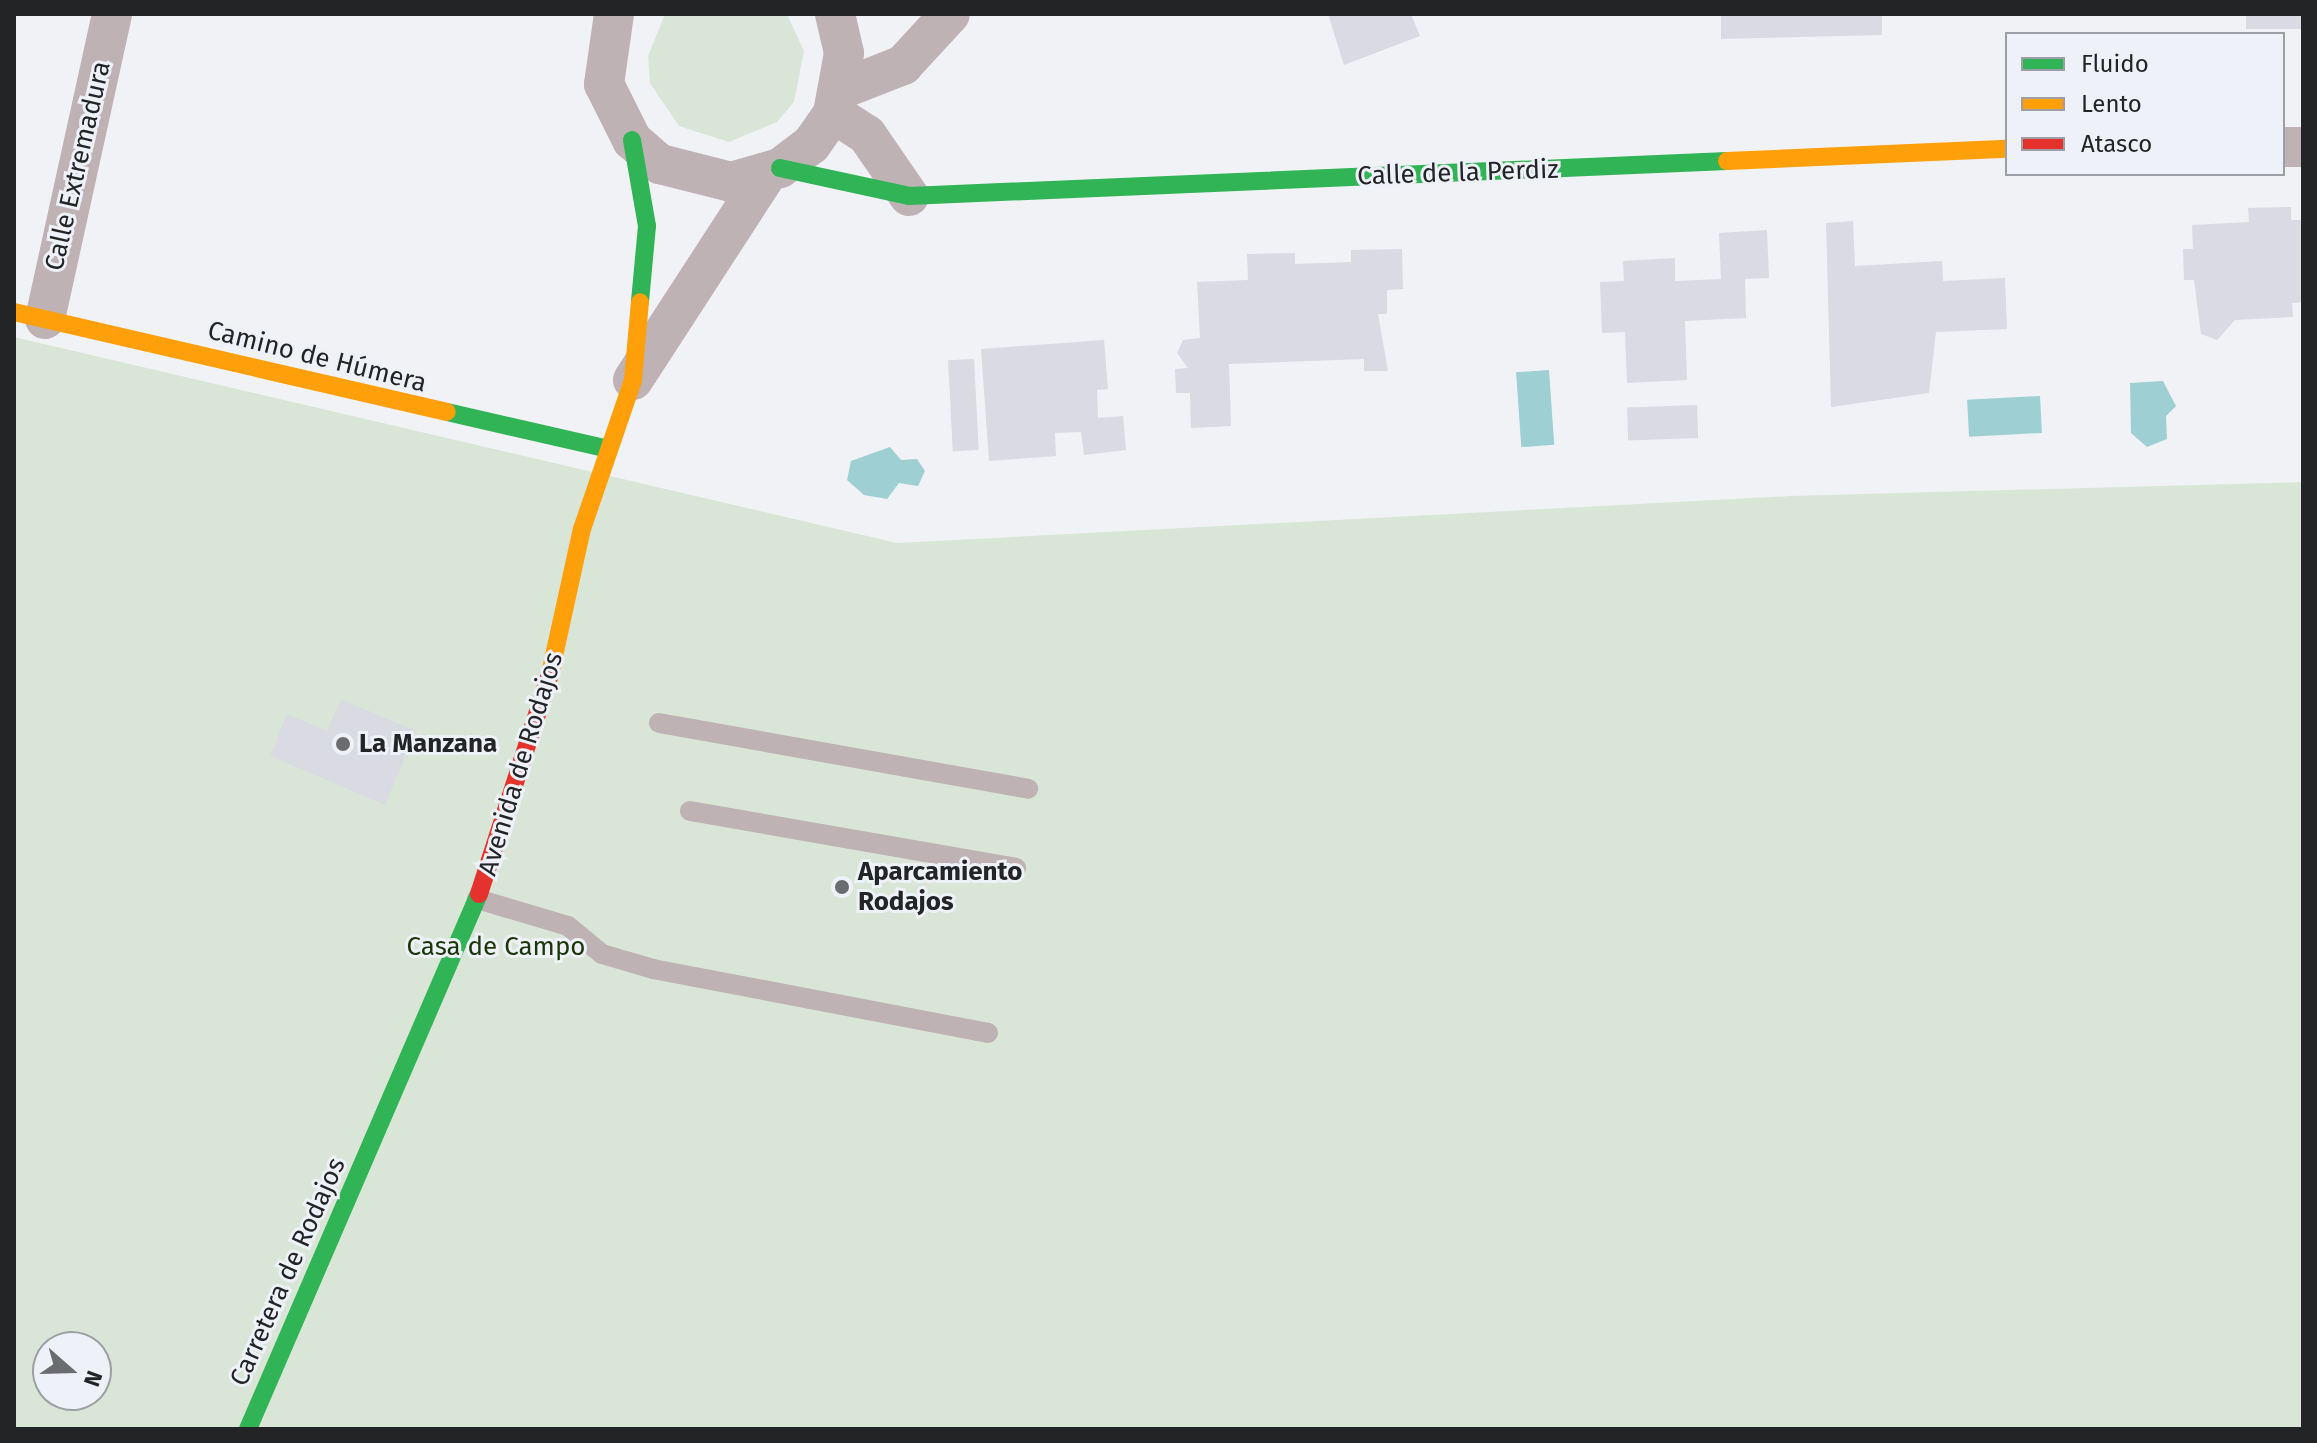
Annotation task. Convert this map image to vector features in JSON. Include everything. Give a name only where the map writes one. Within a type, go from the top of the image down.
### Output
[{"type":"street","name":"Calle Extremadura","points":[[29,315],[112,14]]},
{"type":"street","points":[[612,17],[604,84],[632,140],[660,164],[694,178],[731,182],[774,171],[811,145],[837,101],[844,53],[835,14]]},
{"type":"street","points":[[837,101],[903,65],[950,14]]},
{"type":"street","points":[[837,101],[867,135],[909,196]]},
{"type":"street","name":"Avenida de Rodajos","points":[[376,1136],[477,899],[545,702],[582,529],[633,380],[647,226],[632,140]]},
{"type":"street","name":"Calle de la Perdiz","points":[[774,171],[909,196],[2005,149]]},
{"type":"street","name":"Avenida de Rodajos","points":[[633,380],[774,171]]},
{"type":"street","name":"Camino de Húmera","points":[[29,315],[609,449]]},
{"type":"street","name":"Carretera de Rodajos","points":[[248,1429],[376,1136]]},
{"type":"lane","points":[[659,723],[1028,789]]},
{"type":"lane","points":[[690,811],[1016,868]]},
{"type":"lane","points":[[477,899],[568,926],[602,954],[653,969],[988,1033]]},
{"type":"green space","points":[[665,14],[787,14],[804,51],[794,102],[777,122],[729,142],[679,126],[650,83],[648,56]]},
{"type":"green space","name":"Casa de Campo","points":[[14,337],[897,543],[1791,496],[2303,482],[2303,1429],[14,1429]]},
{"type":"water","points":[[1549,370],[1554,445],[1521,447],[1516,372]]},
{"type":"water","points":[[2163,381],[2176,406],[2166,416],[2167,439],[2147,447],[2131,433],[2130,383]]},
{"type":"water","points":[[2040,396],[2042,433],[1969,437],[1967,400]]},
{"type":"water","points":[[890,447],[901,460],[917,459],[925,471],[918,486],[899,483],[887,499],[864,495],[847,480],[851,461]]},
{"type":"building","points":[[1328,14],[1411,14],[1420,36],[1344,65]]},
{"type":"building","points":[[1721,14],[1882,14],[1882,35],[1721,39]]},
{"type":"building","points":[[2246,14],[2303,14],[2303,29],[2246,29]]},
{"type":"building","points":[[2291,207],[2291,220],[2303,220],[2303,302],[2292,303],[2293,317],[2235,320],[2217,340],[2201,334],[2194,280],[2184,280],[2183,249],[2193,249],[2192,225],[2249,222],[2248,208]]},
{"type":"building","points":[[1853,221],[1855,266],[1942,261],[1943,281],[2005,278],[2007,329],[1936,332],[1929,393],[1831,407],[1826,223]]},
{"type":"building","points":[[1767,230],[1769,278],[1745,279],[1746,318],[1685,321],[1687,380],[1627,383],[1625,332],[1602,333],[1600,282],[1624,281],[1623,261],[1675,258],[1675,281],[1721,279],[1719,233]]},
{"type":"building","points":[[1402,249],[1403,289],[1387,290],[1387,314],[1378,314],[1388,371],[1364,371],[1364,359],[1229,364],[1231,426],[1191,428],[1190,393],[1176,393],[1175,369],[1188,368],[1177,353],[1183,340],[1200,338],[1197,282],[1248,280],[1247,254],[1295,253],[1295,264],[1351,262],[1351,250]]},
{"type":"building","points":[[1104,340],[1108,389],[1097,390],[1098,418],[1123,416],[1126,450],[1084,455],[1081,432],[1055,433],[1056,456],[989,461],[981,349]]},
{"type":"building","points":[[974,359],[979,450],[953,451],[948,360]]},
{"type":"building","points":[[1697,405],[1698,438],[1628,440],[1627,407]]},
{"type":"building","name":"La Manzana","points":[[341,699],[416,731],[385,805],[270,756],[287,714],[327,731]]},
{"type":"traffic: fast","points":[[632,140],[647,226],[640,302]]},
{"type":"traffic: fast","points":[[780,168],[909,196],[1727,161]]},
{"type":"traffic: fast","points":[[447,412],[609,449]]},
{"type":"traffic: fast","points":[[248,1429],[479,894]]},
{"type":"traffic: slow","points":[[1727,161],[2005,149]]},
{"type":"traffic: slow","points":[[550,674],[582,529],[633,380],[640,302]]},
{"type":"traffic: slow","points":[[14,312],[447,412]]},
{"type":"traffic: jam","points":[[479,894],[550,674]]},
{"type":"place","name":"La Manzana","points":[[343,744]]},
{"type":"place","name":"Aparcamiento Rodajos","points":[[842,887]]}]
